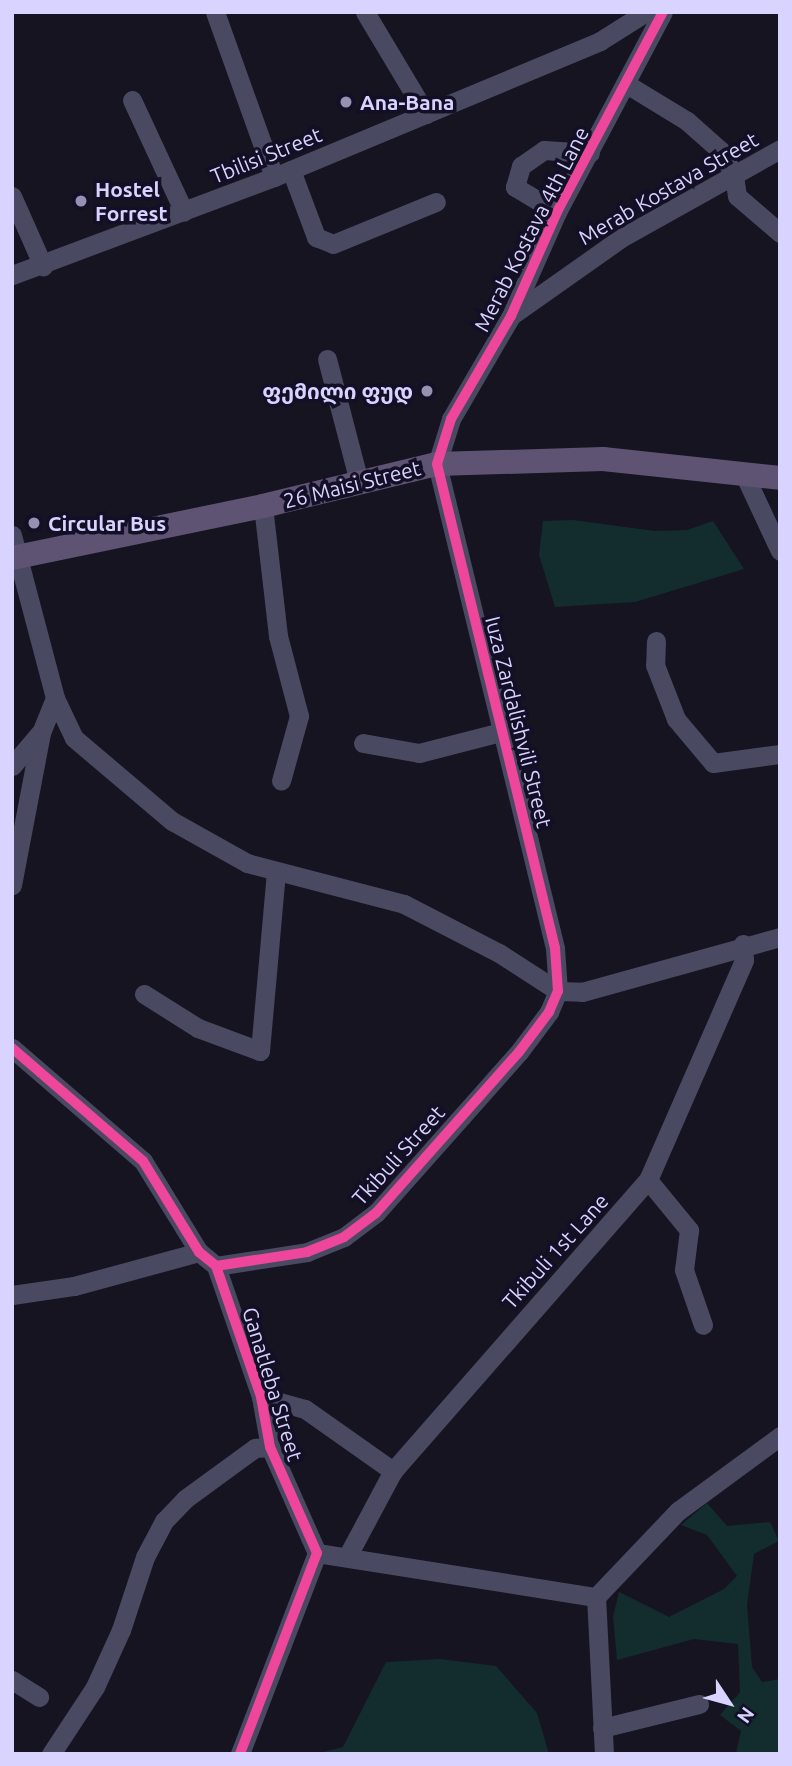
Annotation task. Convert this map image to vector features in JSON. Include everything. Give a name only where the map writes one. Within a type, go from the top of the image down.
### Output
[{"type":"main road","name":"26 Maisi Street","points":[[14,550],[263,506],[437,464],[603,459],[743,471],[780,478]]},
{"type":"street","points":[[215,12],[283,174],[316,237],[333,244],[436,202]]},
{"type":"street","points":[[365,12],[426,114]]},
{"type":"street","name":"Merab Kostava 4th Lane","points":[[437,464],[451,419],[511,316],[557,212],[628,85],[663,12]]},
{"type":"street","points":[[640,14],[651,36]]},
{"type":"street","name":"Tbilisi Street","points":[[12,275],[43,266],[283,174],[600,41],[640,14]]},
{"type":"street","points":[[628,85],[687,121],[721,151],[734,175],[737,196],[780,233]]},
{"type":"street","points":[[132,100],[184,212]]},
{"type":"street","name":"Merab Kostava Street","points":[[511,316],[621,238],[780,149]]},
{"type":"street","points":[[557,212],[515,187],[521,166],[544,150],[590,153]]},
{"type":"street","points":[[12,196],[43,266]]},
{"type":"street","points":[[327,359],[359,482]]},
{"type":"street","name":"Iuza Zardalishvili Street","points":[[437,464],[555,948],[558,991]]},
{"type":"street","points":[[743,471],[780,551]]},
{"type":"street","points":[[263,506],[278,636],[299,716],[281,781]]},
{"type":"street","points":[[14,550],[55,698],[74,738],[172,821],[247,863],[404,904],[499,953],[558,991],[582,992],[743,944],[780,937]]},
{"type":"street","points":[[656,641],[655,665],[676,719],[713,763],[780,754]]},
{"type":"street","points":[[12,885],[41,733],[55,698]]},
{"type":"street","points":[[363,743],[419,753],[501,732]]},
{"type":"street","points":[[12,766],[41,733]]},
{"type":"street","points":[[144,994],[198,1028],[260,1051],[276,872]]},
{"type":"street","name":"Tkibuli 1st Lane","points":[[347,1558],[393,1471],[648,1180],[744,960],[743,944]]},
{"type":"street","name":"Tkibuli Street","points":[[216,1266],[307,1252],[344,1237],[376,1213],[519,1052],[549,1012],[558,991]]},
{"type":"street","points":[[12,1048],[143,1161],[176,1208],[199,1252],[216,1266]]},
{"type":"street","points":[[648,1180],[689,1230],[684,1270],[703,1325]]},
{"type":"street","points":[[12,1295],[74,1286],[199,1252]]},
{"type":"street","name":"Ganatleba Street","points":[[216,1266],[261,1397],[270,1447],[317,1553]]},
{"type":"street","points":[[261,1397],[305,1409],[393,1471]]},
{"type":"street","points":[[604,1754],[596,1597],[678,1511],[779,1440]]},
{"type":"street","points":[[51,1754],[94,1687],[121,1630],[145,1557],[164,1521],[185,1499],[255,1448],[270,1447]]},
{"type":"street","points":[[240,1754],[317,1553],[596,1597]]},
{"type":"street","points":[[12,1680],[39,1697]]},
{"type":"street","points":[[602,1728],[699,1704]]},
{"type":"green space","points":[[573,520],[655,531],[687,530],[713,521],[744,569],[635,602],[555,607],[539,555],[543,521]]},
{"type":"green space","points":[[707,1503],[727,1526],[770,1522],[779,1541],[754,1554],[747,1605],[752,1667],[762,1682],[780,1679],[780,1754],[736,1753],[741,1731],[720,1715],[740,1692],[738,1644],[694,1639],[617,1660],[613,1617],[619,1592],[669,1617],[724,1589],[737,1576],[707,1535],[681,1525]]},
{"type":"green space","points":[[440,1659],[496,1666],[537,1713],[549,1754],[315,1754],[343,1747],[386,1662]]},
{"type":"cycle path","points":[[216,1266],[307,1252],[344,1237],[376,1213],[519,1052],[549,1012],[558,991],[555,948],[437,464],[451,419],[511,316],[557,212],[663,12]]},
{"type":"cycle path","points":[[12,1048],[143,1161],[199,1252],[216,1266],[261,1397],[270,1447],[317,1553],[240,1754]]},
{"type":"place","name":"Ana-Bana","points":[[346,102]]},
{"type":"place","name":"Hostel Forrest","points":[[81,201]]},
{"type":"place","name":"ფემილი ფუდ","points":[[427,391]]},
{"type":"place","name":"Circular Bus","points":[[34,523]]}]
